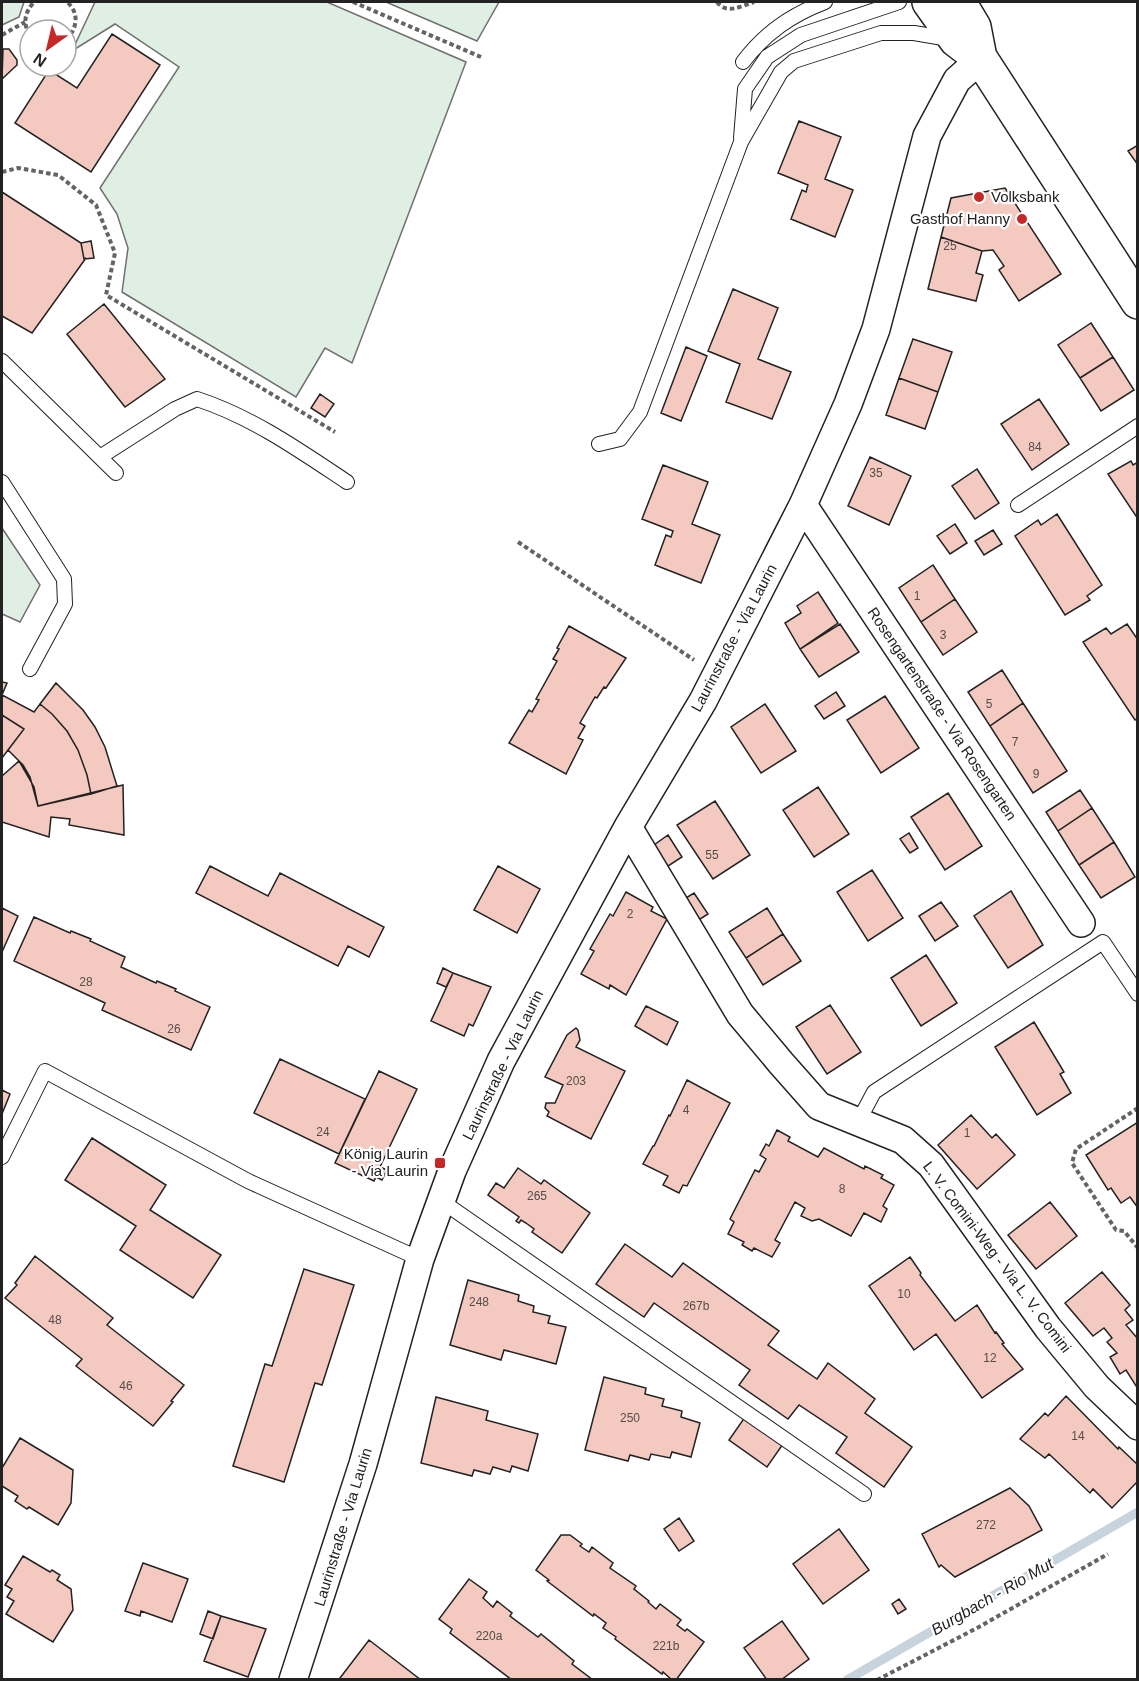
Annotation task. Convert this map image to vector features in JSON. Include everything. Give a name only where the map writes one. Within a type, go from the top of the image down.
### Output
[{"type":"main road","points":[[929,2],[968,50],[1137,302]]},
{"type":"main road","points":[[959,2],[974,27],[968,50]]},
{"type":"street","name":"Laurinstraße - Via Laurin","points":[[293,1680],[363,1464],[420,1259],[440,1200],[501,1061],[628,826],[717,673],[803,505],[848,404],[876,329],[927,136],[957,80],[968,50]]},
{"type":"street","name":"Rosengartenstraße - Via Rosengarten","points":[[803,505],[1081,923]]},
{"type":"street","name":"L. V. Comini-Weg - Via L. V. Comini","points":[[628,826],[740,1014],[819,1106],[903,1140],[931,1165],[1048,1328],[1097,1387],[1137,1426]]},
{"type":"lane","points":[[743,62],[753,48],[776,27],[802,11],[825,2]]},
{"type":"lane","points":[[741,142],[745,89],[767,57],[801,35],[899,2]]},
{"type":"lane","points":[[599,444],[620,439],[640,412],[741,142],[781,72],[794,61],[882,33],[914,33],[968,50]]},
{"type":"lane","points":[[2,361],[116,473]]},
{"type":"lane","points":[[100,457],[175,409],[197,399],[226,408],[287,442],[347,482]]},
{"type":"lane","points":[[1018,505],[1137,426]]},
{"type":"lane","points":[[2,482],[64,579],[65,604],[30,669]]},
{"type":"lane","points":[[858,1122],[874,1092],[1103,942],[1137,994]]},
{"type":"lane","points":[[2,1157],[45,1071],[248,1181],[420,1259]]},
{"type":"lane","points":[[440,1200],[864,1494]]},
{"type":"path","points":[[26,18],[27,9],[34,2]]},
{"type":"path","points":[[67,2],[75,18]]},
{"type":"path","points":[[71,6],[75,2]]},
{"type":"path","points":[[352,2],[480,57]]},
{"type":"path","points":[[717,2],[722,8],[729,10],[754,2]]},
{"type":"path","points":[[2,35],[18,26]]},
{"type":"path","points":[[2,172],[18,168],[58,175],[96,205],[115,253],[106,295],[335,432]]},
{"type":"path","points":[[518,542],[717,673]]},
{"type":"path","points":[[1137,1108],[1076,1149],[1072,1163],[1116,1230],[1124,1231],[1137,1248]]},
{"type":"path","points":[[877,1680],[977,1628],[1108,1554]]},
{"type":"green space","points":[[2,2],[24,2],[19,17],[2,25]]},
{"type":"green space","points":[[95,2],[327,2],[466,62],[352,363],[325,348],[296,397],[122,292],[128,248],[117,214],[100,188],[179,67],[115,24],[78,47],[78,38]]},
{"type":"green space","points":[[386,2],[499,2],[477,41]]},
{"type":"green space","points":[[2,528],[40,585],[20,622],[2,614]]},
{"type":"building","points":[[112,34],[160,65],[91,172],[15,123],[44,78],[61,78],[77,88]]},
{"type":"building","points":[[3,49],[9,49],[17,60],[17,65],[2,79]]},
{"type":"building","points":[[799,121],[841,137],[825,179],[853,190],[835,237],[791,219],[802,190],[806,192],[808,185],[778,173]]},
{"type":"building","points":[[1138,145],[1138,165],[1128,151]]},
{"type":"building","points":[[1005,188],[1061,274],[1019,301],[999,270],[1004,266],[993,250],[982,251],[941,237],[951,198]]},
{"type":"building","points":[[2,192],[81,243],[84,259],[86,258],[32,333],[2,316]]},
{"type":"building","points":[[941,237],[982,251],[976,273],[983,275],[976,301],[928,289]]},
{"type":"building","points":[[91,241],[94,258],[84,259],[81,243]]},
{"type":"building","points":[[733,289],[778,308],[758,359],[791,372],[772,419],[726,402],[740,364],[708,351]]},
{"type":"building","points":[[104,304],[165,379],[125,407],[67,334]]},
{"type":"building","points":[[1091,323],[1113,357],[1080,378],[1058,345]]},
{"type":"building","points":[[913,339],[952,352],[938,392],[899,378]]},
{"type":"building","points":[[686,347],[707,356],[681,421],[661,413]]},
{"type":"building","points":[[1113,357],[1134,390],[1101,411],[1080,378]]},
{"type":"building","points":[[899,378],[938,392],[925,429],[886,415]]},
{"type":"building","points":[[320,394],[334,404],[325,417],[311,408]]},
{"type":"building","points":[[1039,399],[1069,444],[1032,470],[1001,424]]},
{"type":"building","points":[[870,457],[911,476],[889,525],[848,506]]},
{"type":"building","points":[[1131,461],[1133,465],[1138,462],[1138,519],[1108,474]]},
{"type":"building","points":[[663,465],[708,482],[692,524],[720,535],[701,583],[655,565],[666,535],[671,537],[673,531],[642,519]]},
{"type":"building","points":[[977,469],[999,503],[975,519],[952,486]]},
{"type":"building","points":[[1057,514],[1102,585],[1087,596],[1090,600],[1065,615],[1015,536],[1038,520],[1041,525]]},
{"type":"building","points":[[955,524],[967,543],[950,554],[937,536]]},
{"type":"building","points":[[993,530],[1002,544],[984,555],[975,541]]},
{"type":"building","points":[[933,565],[955,599],[921,622],[899,588]]},
{"type":"building","points":[[818,592],[838,623],[800,649],[785,623],[801,613],[797,606]]},
{"type":"building","points":[[955,599],[977,632],[943,655],[921,622]]},
{"type":"building","points":[[840,624],[859,652],[819,677],[800,649]]},
{"type":"building","points":[[1127,624],[1138,640],[1138,718],[1135,720],[1083,642],[1106,628],[1111,634]]},
{"type":"building","points":[[569,626],[626,658],[606,688],[604,687],[597,698],[595,697],[580,723],[585,726],[578,738],[583,740],[566,774],[509,743],[529,710],[532,712],[539,700],[536,699],[557,661],[553,659]]},
{"type":"building","points":[[1002,670],[1023,703],[990,726],[968,692]]},
{"type":"building","points":[[2,682],[7,683],[2,695]]},
{"type":"building","points":[[56,683],[83,710],[95,727],[105,747],[117,786],[91,794],[78,750],[67,731],[40,704]]},
{"type":"building","points":[[836,692],[845,706],[824,719],[815,706]]},
{"type":"building","points":[[2,695],[34,712],[40,704],[52,714],[67,731],[78,750],[91,794],[38,806],[30,777],[23,765],[8,750],[24,729],[2,715]]},
{"type":"building","points":[[885,696],[919,748],[881,773],[847,720]]},
{"type":"building","points":[[1023,703],[1067,771],[1033,793],[990,726]]},
{"type":"building","points":[[765,704],[796,751],[761,773],[731,727]]},
{"type":"building","points":[[2,715],[24,729],[2,758]]},
{"type":"building","points":[[19,761],[34,787],[38,806],[123,785],[124,835],[69,825],[70,819],[51,817],[49,837],[2,822],[2,776]]},
{"type":"building","points":[[818,787],[849,834],[814,857],[783,810]]},
{"type":"building","points":[[1080,790],[1092,808],[1058,831],[1046,812]]},
{"type":"building","points":[[948,793],[982,846],[945,870],[911,817]]},
{"type":"building","points":[[715,801],[750,855],[713,879],[677,825]]},
{"type":"building","points":[[1092,808],[1114,842],[1079,865],[1058,831]]},
{"type":"building","points":[[909,833],[918,848],[910,853],[900,839]]},
{"type":"building","points":[[668,835],[682,857],[665,868],[654,845]]},
{"type":"building","points":[[1114,842],[1135,877],[1101,898],[1079,865]]},
{"type":"building","points":[[210,866],[268,896],[280,873],[384,927],[369,957],[348,946],[338,966],[196,893]]},
{"type":"building","points":[[498,866],[540,889],[517,933],[474,910]]},
{"type":"building","points":[[872,870],[903,918],[868,941],[837,892]]},
{"type":"building","points":[[1011,891],[1043,945],[1008,968],[974,916]]},
{"type":"building","points":[[626,892],[653,907],[651,911],[667,919],[626,995],[610,985],[609,989],[581,974],[594,951],[590,949],[610,914],[613,916]]},
{"type":"building","points":[[694,893],[708,914],[694,923],[681,901]]},
{"type":"building","points":[[941,902],[958,926],[935,941],[919,916]]},
{"type":"building","points":[[2,908],[18,916],[2,952]]},
{"type":"building","points":[[767,908],[783,934],[746,958],[729,932]]},
{"type":"building","points":[[34,917],[70,933],[71,931],[91,939],[90,941],[125,957],[121,967],[156,983],[157,981],[176,989],[175,991],[210,1007],[191,1050],[102,1010],[105,1003],[14,961]]},
{"type":"building","points":[[783,934],[801,961],[763,985],[746,958]]},
{"type":"building","points":[[926,955],[957,1003],[921,1026],[891,978]]},
{"type":"building","points":[[443,968],[453,973],[446,987],[437,983]]},
{"type":"building","points":[[453,973],[491,987],[473,1026],[469,1024],[464,1036],[431,1021]]},
{"type":"building","points":[[830,1005],[861,1052],[827,1074],[796,1027]]},
{"type":"building","points":[[646,1006],[678,1022],[667,1045],[635,1026]]},
{"type":"building","points":[[1034,1022],[1064,1072],[1060,1074],[1071,1093],[1037,1115],[995,1047]]},
{"type":"building","points":[[576,1028],[580,1040],[576,1047],[625,1071],[591,1139],[547,1116],[549,1112],[545,1108],[546,1103],[555,1103],[563,1085],[545,1077],[567,1035]]},
{"type":"building","points":[[280,1059],[365,1099],[339,1154],[254,1113]]},
{"type":"building","points":[[379,1071],[417,1089],[380,1167],[387,1170],[382,1180],[376,1177],[374,1181],[335,1163]]},
{"type":"building","points":[[687,1080],[730,1103],[687,1186],[683,1185],[679,1193],[663,1185],[668,1176],[643,1164]]},
{"type":"building","points":[[2,1090],[10,1094],[2,1114]]},
{"type":"building","points":[[971,1115],[992,1138],[996,1134],[1015,1155],[977,1189],[938,1145]]},
{"type":"building","points":[[1138,1122],[1138,1208],[1130,1197],[1121,1203],[1111,1188],[1108,1190],[1086,1155]]},
{"type":"building","points":[[777,1130],[790,1137],[788,1141],[818,1157],[824,1148],[864,1169],[865,1166],[883,1175],[881,1178],[894,1185],[883,1206],[887,1209],[881,1222],[864,1213],[851,1236],[819,1219],[812,1221],[801,1216],[805,1208],[795,1202],[775,1240],[780,1243],[772,1257],[754,1248],[752,1251],[742,1245],[744,1242],[728,1234],[734,1222],[730,1219],[755,1170],[759,1172],[766,1159],[760,1155],[766,1144],[769,1146]]},
{"type":"building","points":[[92,1138],[166,1185],[150,1210],[221,1255],[193,1298],[120,1250],[136,1226],[65,1180]]},
{"type":"building","points":[[518,1168],[541,1184],[544,1180],[590,1213],[562,1253],[532,1232],[534,1229],[526,1223],[521,1220],[519,1223],[516,1221],[519,1217],[488,1195],[496,1183],[504,1188]]},
{"type":"building","points":[[1050,1202],[1077,1236],[1036,1269],[1008,1235]]},
{"type":"building","points":[[625,1244],[672,1277],[683,1263],[779,1331],[768,1345],[817,1379],[828,1363],[875,1399],[865,1413],[912,1447],[884,1487],[836,1453],[847,1437],[799,1405],[788,1419],[739,1385],[750,1370],[654,1303],[644,1317],[596,1284]]},
{"type":"building","points":[[35,1256],[113,1318],[107,1325],[184,1385],[153,1426],[76,1366],[82,1359],[5,1298],[17,1285],[15,1283]]},
{"type":"building","points":[[910,1257],[921,1273],[920,1275],[955,1321],[977,1305],[1004,1343],[1002,1344],[1023,1369],[982,1398],[936,1334],[914,1350],[869,1286]]},
{"type":"building","points":[[304,1269],[354,1285],[322,1385],[315,1383],[284,1482],[233,1466],[265,1364],[272,1366]]},
{"type":"building","points":[[1102,1272],[1130,1305],[1125,1310],[1133,1320],[1126,1325],[1138,1339],[1138,1389],[1126,1370],[1120,1374],[1110,1357],[1117,1353],[1107,1342],[1112,1338],[1104,1328],[1093,1336],[1065,1303]]},
{"type":"building","points":[[468,1280],[519,1295],[518,1301],[534,1306],[533,1312],[550,1316],[548,1323],[566,1327],[556,1364],[504,1350],[501,1360],[450,1345]]},
{"type":"building","points":[[604,1377],[646,1388],[645,1394],[664,1399],[662,1406],[682,1411],[681,1417],[700,1423],[691,1457],[672,1452],[670,1458],[651,1454],[649,1460],[630,1455],[628,1461],[585,1450]]},
{"type":"building","points":[[1066,1396],[1118,1449],[1119,1447],[1138,1465],[1138,1481],[1112,1508],[1093,1489],[1090,1493],[1049,1454],[1045,1458],[1020,1439],[1045,1413],[1048,1416]]},
{"type":"building","points":[[436,1397],[488,1411],[486,1420],[538,1434],[528,1471],[512,1466],[510,1472],[493,1467],[490,1474],[474,1470],[472,1476],[421,1463]]},
{"type":"building","points":[[745,1417],[783,1444],[767,1467],[729,1440]]},
{"type":"building","points":[[20,1438],[73,1470],[71,1503],[58,1525],[15,1501],[18,1496],[2,1486],[2,1468]]},
{"type":"building","points":[[1010,1488],[1029,1506],[1042,1530],[955,1577],[941,1565],[939,1567],[922,1534]]},
{"type":"building","points":[[679,1518],[694,1541],[679,1551],[664,1529]]},
{"type":"building","points":[[839,1529],[869,1570],[823,1604],[793,1564]]},
{"type":"building","points":[[561,1535],[570,1535],[589,1552],[592,1547],[613,1563],[610,1568],[636,1586],[634,1589],[656,1609],[660,1604],[681,1620],[677,1625],[685,1631],[687,1629],[704,1642],[676,1680],[672,1680],[663,1672],[662,1674],[615,1639],[616,1637],[603,1628],[606,1623],[594,1614],[593,1616],[536,1570]]},
{"type":"building","points":[[23,1556],[50,1572],[52,1570],[60,1575],[57,1580],[71,1589],[73,1610],[53,1642],[6,1614],[14,1601],[7,1597],[12,1589],[5,1585]]},
{"type":"building","points":[[143,1563],[188,1579],[172,1622],[141,1611],[140,1616],[125,1611]]},
{"type":"building","points":[[469,1579],[487,1592],[483,1598],[493,1607],[497,1601],[512,1613],[510,1616],[538,1637],[541,1634],[574,1661],[572,1664],[593,1680],[512,1680],[450,1633],[452,1629],[439,1619]]},
{"type":"building","points":[[899,1599],[906,1609],[898,1614],[892,1604]]},
{"type":"building","points":[[208,1611],[221,1616],[213,1639],[200,1634]]},
{"type":"building","points":[[221,1616],[266,1629],[248,1677],[204,1661]]},
{"type":"building","points":[[782,1621],[809,1659],[781,1680],[767,1680],[744,1648]]},
{"type":"building","points":[[369,1640],[421,1680],[342,1680],[340,1678]]},
{"type":"waterway","name":"Burgbach - Rio Mut","points":[[847,1680],[1138,1512]]},
{"type":"place","name":"Volksbank","points":[[979,197]]},
{"type":"place","name":"Gasthof Hanny","points":[[1022,219]]},
{"type":"place","name":"König Laurin - Via Laurin","points":[[440,1163]]}]
